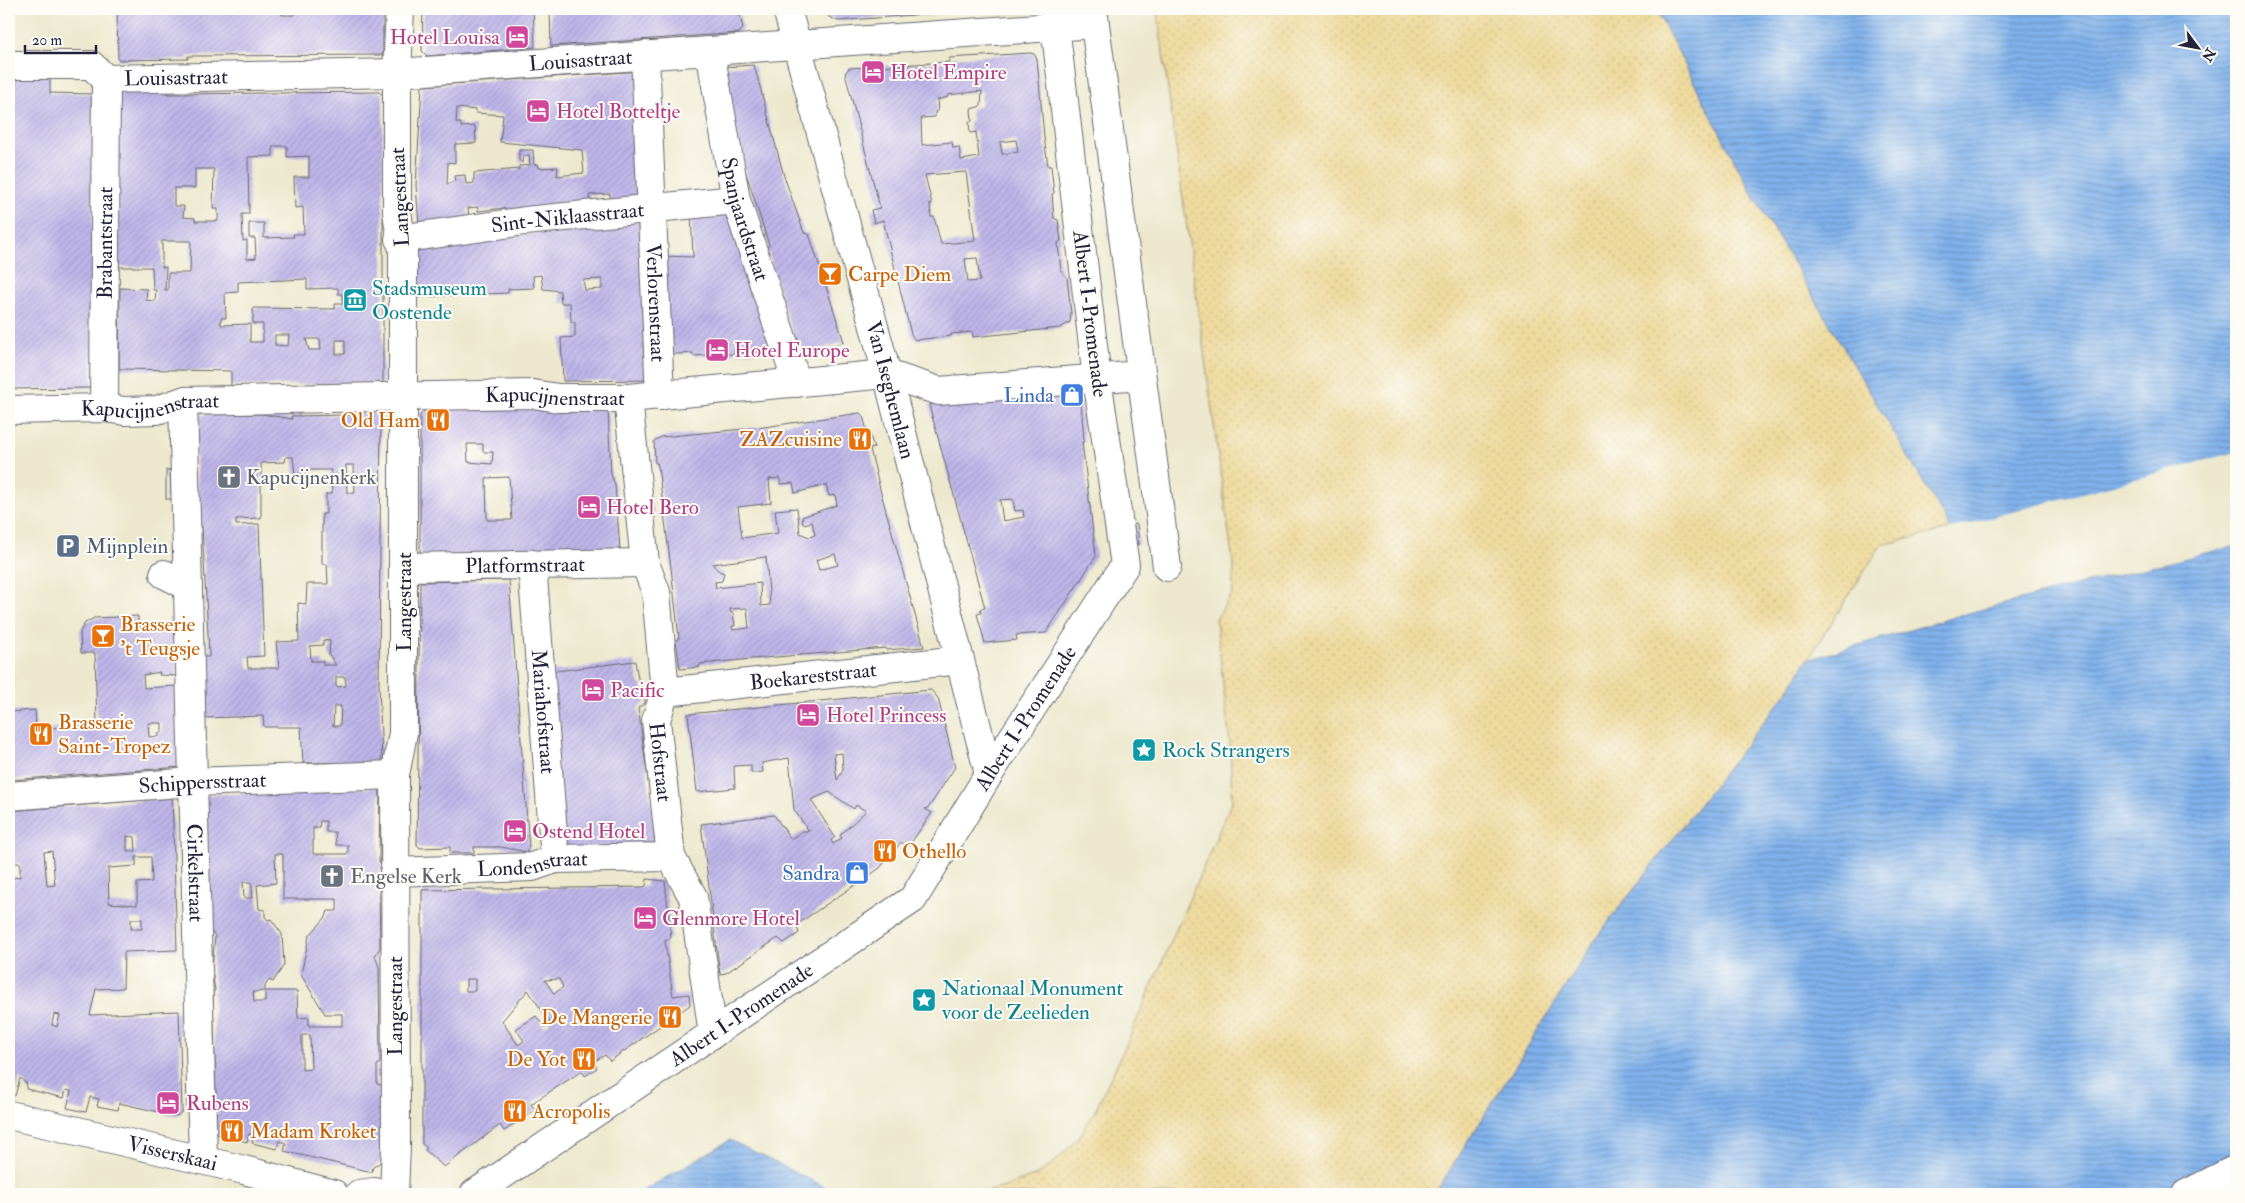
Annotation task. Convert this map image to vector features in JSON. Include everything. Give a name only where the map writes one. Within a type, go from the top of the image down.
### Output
[{"type":"street","name":"Langestraat","points":[[394,1194],[396,1136],[395,775],[403,734],[404,567],[403,251],[397,212],[397,73],[400,9]]},
{"type":"street","name":"Van Iseghemlaan","points":[[787,9],[886,374],[989,774]]},
{"type":"street","name":"Louisastraat","points":[[106,79],[397,73],[798,45],[1054,18],[1094,16]]},
{"type":"street","name":"Albert I-Promenade","points":[[1094,16],[1140,375],[1167,567]]},
{"type":"street","name":"Albert I-Promenade","points":[[474,1194],[913,899],[989,774],[1124,565],[1098,379],[1054,18]]},
{"type":"street","name":"Spanjaardstraat","points":[[710,51],[736,200],[797,383]]},
{"type":"street","name":"Verlorenstraat","points":[[645,55],[660,396]]},
{"type":"street","points":[[9,64],[91,65],[103,74],[106,79]]},
{"type":"street","name":"Brabantstraat","points":[[104,408],[106,79]]},
{"type":"street","name":"Sint-Niklaasstraat","points":[[400,239],[525,221],[736,200]]},
{"type":"street","name":"Kapucijnenstraat","points":[[9,410],[104,408],[125,412],[157,410],[184,401],[404,396],[533,394],[558,398],[628,398],[886,374],[939,391],[1140,375]]},
{"type":"street","name":"Hofstraat","points":[[628,398],[645,563],[656,592],[665,692],[656,720],[671,857],[693,897],[713,1034]]},
{"type":"street","name":"Cirkelstraat","points":[[184,401],[203,1160]]},
{"type":"street","name":"Platformstraat","points":[[404,567],[645,563]]},
{"type":"street","name":"Mariahofstraat","points":[[532,564],[555,859]]},
{"type":"street","points":[[164,574],[188,586]]},
{"type":"street","name":"Boekareststraat","points":[[665,692],[960,660]]},
{"type":"street","name":"Schippersstraat","points":[[9,796],[193,782],[395,775]]},
{"type":"street","name":"Londenstraat","points":[[394,872],[532,867],[555,859],[671,857]]},
{"type":"street","name":"Visserskaai","points":[[9,1114],[203,1160],[334,1194]]},
{"type":"street","points":[[2186,1194],[2236,1169]]},
{"type":"street","points":[[359,1194],[374,1192],[385,1194]]},
{"type":"sand","points":[[1157,9],[1656,9],[1751,192],[1952,529],[1881,545],[1790,688],[1596,938],[1435,1194],[976,1194],[1002,1188],[1037,1175],[1055,1162],[1079,1137],[1094,1113],[1126,1045],[1232,801],[1230,745],[1216,619],[1232,594],[1234,571]]},
{"type":"water","points":[[1656,9],[2236,9],[2236,474],[1960,544],[1751,192]]},
{"type":"water","points":[[2236,545],[2236,1194],[1435,1194],[1596,938],[1790,688],[1807,660],[1968,613]]},
{"type":"water","points":[[730,1140],[833,1191],[823,1194],[638,1194]]},
{"type":"pier","points":[[2236,452],[2236,477],[1960,547],[1949,529]]},
{"type":"pier","points":[[2236,542],[2236,545],[1921,624],[1968,611]]},
{"type":"building","points":[[117,9],[283,9],[282,15],[294,15],[294,9],[383,9],[383,55],[188,56],[188,59],[118,60]]},
{"type":"building","points":[[423,9],[533,9],[535,47],[427,56],[422,51]]},
{"type":"building","points":[[550,9],[738,9],[743,28],[739,33],[551,46]]},
{"type":"building","points":[[825,9],[976,10],[838,21],[829,17]]},
{"type":"building","points":[[1030,53],[1034,54],[1037,59],[1044,137],[1048,166],[1051,166],[1054,193],[1052,194],[1054,218],[1058,220],[1061,241],[1058,243],[1061,271],[1067,278],[1071,313],[1070,322],[1060,328],[973,337],[972,332],[915,340],[911,334],[883,220],[874,223],[871,210],[880,208],[845,73],[849,68],[949,62],[949,58]],"holes":[[[982,91],[981,106],[971,109],[972,121],[969,121],[970,133],[976,132],[979,157],[961,160],[959,147],[953,148],[952,142],[922,145],[921,118],[935,117],[935,112],[938,111],[937,100],[948,97],[948,95]],[[1016,140],[1018,152],[1002,154],[1000,142]],[[966,172],[975,241],[941,244],[934,217],[931,217],[930,204],[932,204],[925,175]],[[977,258],[980,281],[968,282],[965,259]]]},
{"type":"building","points":[[754,65],[784,176],[804,233],[809,234],[844,342],[799,356],[767,248],[769,245],[737,139],[724,67]]},
{"type":"building","points":[[641,71],[647,201],[611,203],[610,194],[589,195],[590,201],[552,208],[552,204],[540,206],[540,209],[505,211],[504,208],[478,211],[478,207],[468,208],[469,222],[419,226],[416,185],[422,86]],"holes":[[[457,108],[476,110],[476,113],[503,115],[500,142],[582,150],[584,173],[557,176],[558,167],[539,168],[538,164],[534,165],[533,150],[519,150],[519,160],[522,163],[523,156],[529,155],[530,165],[519,166],[519,169],[474,173],[474,183],[466,184],[465,175],[454,176],[455,181],[447,184],[448,162],[455,163],[455,144],[476,143],[475,126],[461,127],[461,123],[456,123]]]},
{"type":"building","points":[[9,72],[50,72],[50,93],[93,94],[92,388],[9,389]]},
{"type":"building","points":[[167,91],[167,94],[379,92],[383,95],[383,383],[231,386],[231,371],[119,369],[120,288],[147,289],[146,300],[155,301],[156,290],[153,290],[152,267],[119,267],[116,96],[120,92]],"holes":[[[273,146],[287,146],[287,157],[309,156],[309,177],[294,177],[295,208],[303,207],[304,234],[293,234],[294,237],[264,238],[264,223],[249,223],[249,238],[255,238],[256,258],[247,259],[247,240],[243,241],[242,214],[249,214],[248,157],[273,156]],[[195,169],[214,169],[213,209],[218,209],[218,221],[195,221],[195,218],[183,217],[184,206],[174,206],[174,188],[195,188]],[[162,241],[191,241],[190,273],[168,273],[168,290],[165,290],[166,267],[162,267]],[[307,279],[307,289],[338,288],[338,294],[343,294],[343,304],[335,304],[335,309],[253,308],[253,324],[263,324],[263,342],[250,342],[250,324],[221,325],[221,318],[226,318],[225,293],[238,292],[238,282]],[[275,335],[289,335],[288,346],[275,345]],[[306,339],[320,339],[321,350],[309,350]],[[336,340],[345,340],[345,354],[336,354]]]},
{"type":"building","points":[[728,208],[773,351],[737,353],[734,351],[734,354],[693,356],[693,353],[663,355],[662,256],[693,257],[691,212]]},
{"type":"building","points":[[647,220],[654,380],[563,381],[561,338],[575,337],[575,322],[571,322],[570,303],[561,303],[560,291],[543,289],[541,275],[533,276],[534,288],[508,289],[508,293],[417,297],[414,248]],"holes":[[[602,279],[602,289],[585,290],[583,280]]]},
{"type":"building","points":[[1080,390],[1084,441],[1082,442],[1096,556],[1046,633],[1016,635],[1017,640],[985,643],[977,614],[981,613],[980,609],[985,608],[929,405],[1029,393]],"holes":[[[1013,499],[1015,511],[1023,510],[1024,517],[1003,521],[1000,500]]]},
{"type":"building","points":[[600,407],[608,411],[611,474],[615,485],[620,549],[513,555],[420,556],[420,415],[425,410]],"holes":[[[467,444],[483,444],[483,452],[493,452],[492,464],[468,462]],[[509,477],[512,520],[487,520],[486,478]]]},
{"type":"building","points":[[381,411],[379,684],[382,762],[303,763],[301,727],[264,727],[263,716],[204,718],[202,657],[209,657],[209,652],[202,526],[198,526],[195,415],[262,414],[292,419],[291,416],[351,415],[352,412]],"holes":[[[286,457],[293,457],[295,474],[308,474],[308,470],[331,470],[332,494],[326,494],[326,514],[322,514],[322,564],[327,564],[328,584],[307,584],[306,604],[298,603],[299,641],[276,642],[279,668],[248,668],[247,657],[264,656],[259,524],[236,525],[236,519],[261,518],[261,463],[285,462]],[[346,465],[354,465],[355,493],[347,493]],[[323,640],[330,641],[329,655],[336,665],[323,665],[323,661],[311,661],[310,646],[323,645]],[[336,677],[345,677],[346,686],[336,687]],[[334,706],[341,706],[340,726],[333,726]]]},
{"type":"building","points":[[860,413],[863,416],[867,436],[870,435],[874,448],[870,449],[881,493],[924,647],[886,650],[886,648],[752,659],[700,664],[700,667],[680,669],[676,640],[679,638],[658,466],[655,463],[654,441],[661,437],[764,427]],"holes":[[[780,478],[780,484],[793,483],[795,493],[826,485],[829,496],[835,495],[837,505],[802,517],[803,524],[812,522],[815,535],[809,537],[800,533],[797,508],[775,510],[778,533],[742,538],[738,507],[771,503],[769,479]],[[835,554],[838,565],[819,570],[816,560]],[[766,557],[770,605],[761,606],[760,583],[716,588],[715,582],[722,581],[724,573],[712,564]],[[747,608],[749,628],[733,630],[732,626],[735,626],[733,613],[731,613],[730,609]]]},
{"type":"building","points":[[166,470],[181,470],[182,499],[166,499]]},
{"type":"building","points":[[1137,524],[1139,545],[1128,546],[1126,525]]},
{"type":"building","points":[[509,580],[529,847],[527,852],[501,847],[474,847],[474,853],[450,853],[450,847],[420,848],[417,845],[420,582]]},
{"type":"building","points":[[138,616],[138,627],[175,626],[177,676],[159,675],[160,672],[143,675],[144,688],[177,686],[181,767],[9,780],[9,712],[35,710],[36,729],[97,725],[95,653],[81,653],[80,631],[85,623],[94,618]],"holes":[[[148,723],[162,723],[162,732],[158,733],[159,736],[149,737]]]},
{"type":"building","points":[[635,661],[638,679],[645,695],[645,703],[638,708],[657,845],[563,848],[548,672]]},
{"type":"building","points":[[931,690],[938,698],[955,767],[929,807],[925,809],[932,813],[908,847],[901,842],[880,868],[796,925],[799,933],[784,943],[778,938],[726,973],[720,974],[701,824],[774,815],[791,839],[803,831],[809,831],[794,810],[789,758],[762,763],[763,772],[751,773],[751,765],[734,766],[735,788],[697,792],[688,714]],"holes":[[[842,753],[843,770],[837,780],[834,754]],[[829,792],[854,809],[856,805],[866,811],[840,835],[842,838],[833,844],[831,840],[835,837],[811,800]]]},
{"type":"building","points":[[380,787],[379,862],[383,865],[383,868],[380,868],[380,884],[383,884],[383,887],[379,890],[380,948],[375,956],[379,967],[380,1063],[377,1065],[377,1084],[384,1086],[384,1107],[380,1107],[382,1109],[382,1161],[373,1167],[372,1172],[284,1151],[286,1143],[279,1141],[277,1149],[252,1143],[254,1135],[249,1134],[247,1142],[217,1134],[213,993],[215,990],[212,970],[215,936],[211,931],[206,795]],"holes":[[[320,821],[326,821],[326,832],[335,832],[336,845],[348,845],[348,854],[313,854],[313,828],[319,828]],[[275,854],[283,854],[283,899],[337,899],[337,911],[328,911],[326,917],[309,936],[301,975],[325,1014],[342,1014],[342,1026],[309,1026],[309,1017],[298,1018],[297,991],[265,991],[265,986],[269,980],[273,982],[284,965],[282,934],[271,919],[268,920],[265,917],[265,910],[259,909],[257,885],[276,883]],[[243,882],[251,882],[253,898],[244,898]],[[265,991],[265,1002],[254,1002],[253,992]],[[302,1035],[310,1035],[311,1069],[302,1070]]]},
{"type":"building","points":[[172,798],[177,950],[124,952],[123,988],[96,989],[90,1015],[179,1011],[182,1112],[177,1116],[119,1103],[118,1110],[97,1106],[99,1099],[90,1097],[86,1112],[67,1108],[71,1091],[66,1090],[64,1098],[26,1089],[27,1084],[20,1078],[15,1096],[9,1094],[9,878],[20,877],[20,863],[9,863],[9,811]],"holes":[[[127,836],[135,837],[136,851],[127,851]],[[52,851],[55,885],[47,886],[44,852]],[[136,857],[151,857],[152,882],[137,883],[137,905],[109,903],[108,868],[136,866]],[[131,919],[142,919],[142,929],[131,929]],[[54,1014],[60,1015],[57,1027],[52,1025]]]},
{"type":"building","points":[[647,879],[665,881],[671,938],[665,941],[673,996],[689,994],[690,1005],[610,1061],[605,1055],[593,1062],[597,1068],[585,1076],[582,1071],[531,1104],[535,1110],[504,1131],[500,1125],[444,1167],[425,1150],[427,1148],[422,1144],[422,890],[646,886]],"holes":[[[466,979],[475,979],[475,991],[466,991]],[[559,979],[563,987],[554,994],[545,980]],[[528,990],[550,1023],[544,1027],[536,1016],[516,1029],[524,1041],[518,1045],[502,1021]]]},
{"type":"place","name":"Hotel Louisa","points":[[517,37]]},
{"type":"place","name":"Hotel Empire","points":[[873,72]]},
{"type":"place","name":"Hotel Botteltje","points":[[538,111]]},
{"type":"place","name":"Carpe Diem","points":[[830,274]]},
{"type":"place","name":"Stadsmuseum Oostende","points":[[355,300]]},
{"type":"place","name":"Hotel Europe","points":[[717,350]]},
{"type":"place","name":"Linda","points":[[1072,395]]},
{"type":"place","name":"Old Ham","points":[[438,420]]},
{"type":"place","name":"ZAZcuisine","points":[[860,439]]},
{"type":"place","name":"Kapucijnenkerk","points":[[229,477]]},
{"type":"place","name":"Hotel Bero","points":[[589,507]]},
{"type":"place","name":"Mijnplein","points":[[68,546]]},
{"type":"place","name":"Brasserie 't Teugsje","points":[[103,636]]},
{"type":"place","name":"Pacific","points":[[593,690]]},
{"type":"place","name":"Hotel Princess","points":[[808,715]]},
{"type":"place","name":"Brasserie Saint-Tropez","points":[[41,734]]},
{"type":"place","name":"Rock Strangers","points":[[1144,750]]},
{"type":"place","name":"Ostend Hotel","points":[[515,831]]},
{"type":"place","name":"Othello","points":[[885,851]]},
{"type":"place","name":"Sandra","points":[[857,873]]},
{"type":"place","name":"Engelse Kerk","points":[[332,876]]},
{"type":"place","name":"Glenmore Hotel","points":[[645,918]]},
{"type":"place","name":"Nationaal Monument voor de Zeelieden","points":[[924,1000]]},
{"type":"place","name":"De Mangerie","points":[[670,1017]]},
{"type":"place","name":"De Yot","points":[[584,1059]]},
{"type":"place","name":"Rubens","points":[[168,1103]]},
{"type":"place","name":"Acropolis","points":[[515,1111]]},
{"type":"place","name":"Madam Kroket","points":[[232,1131]]}]
